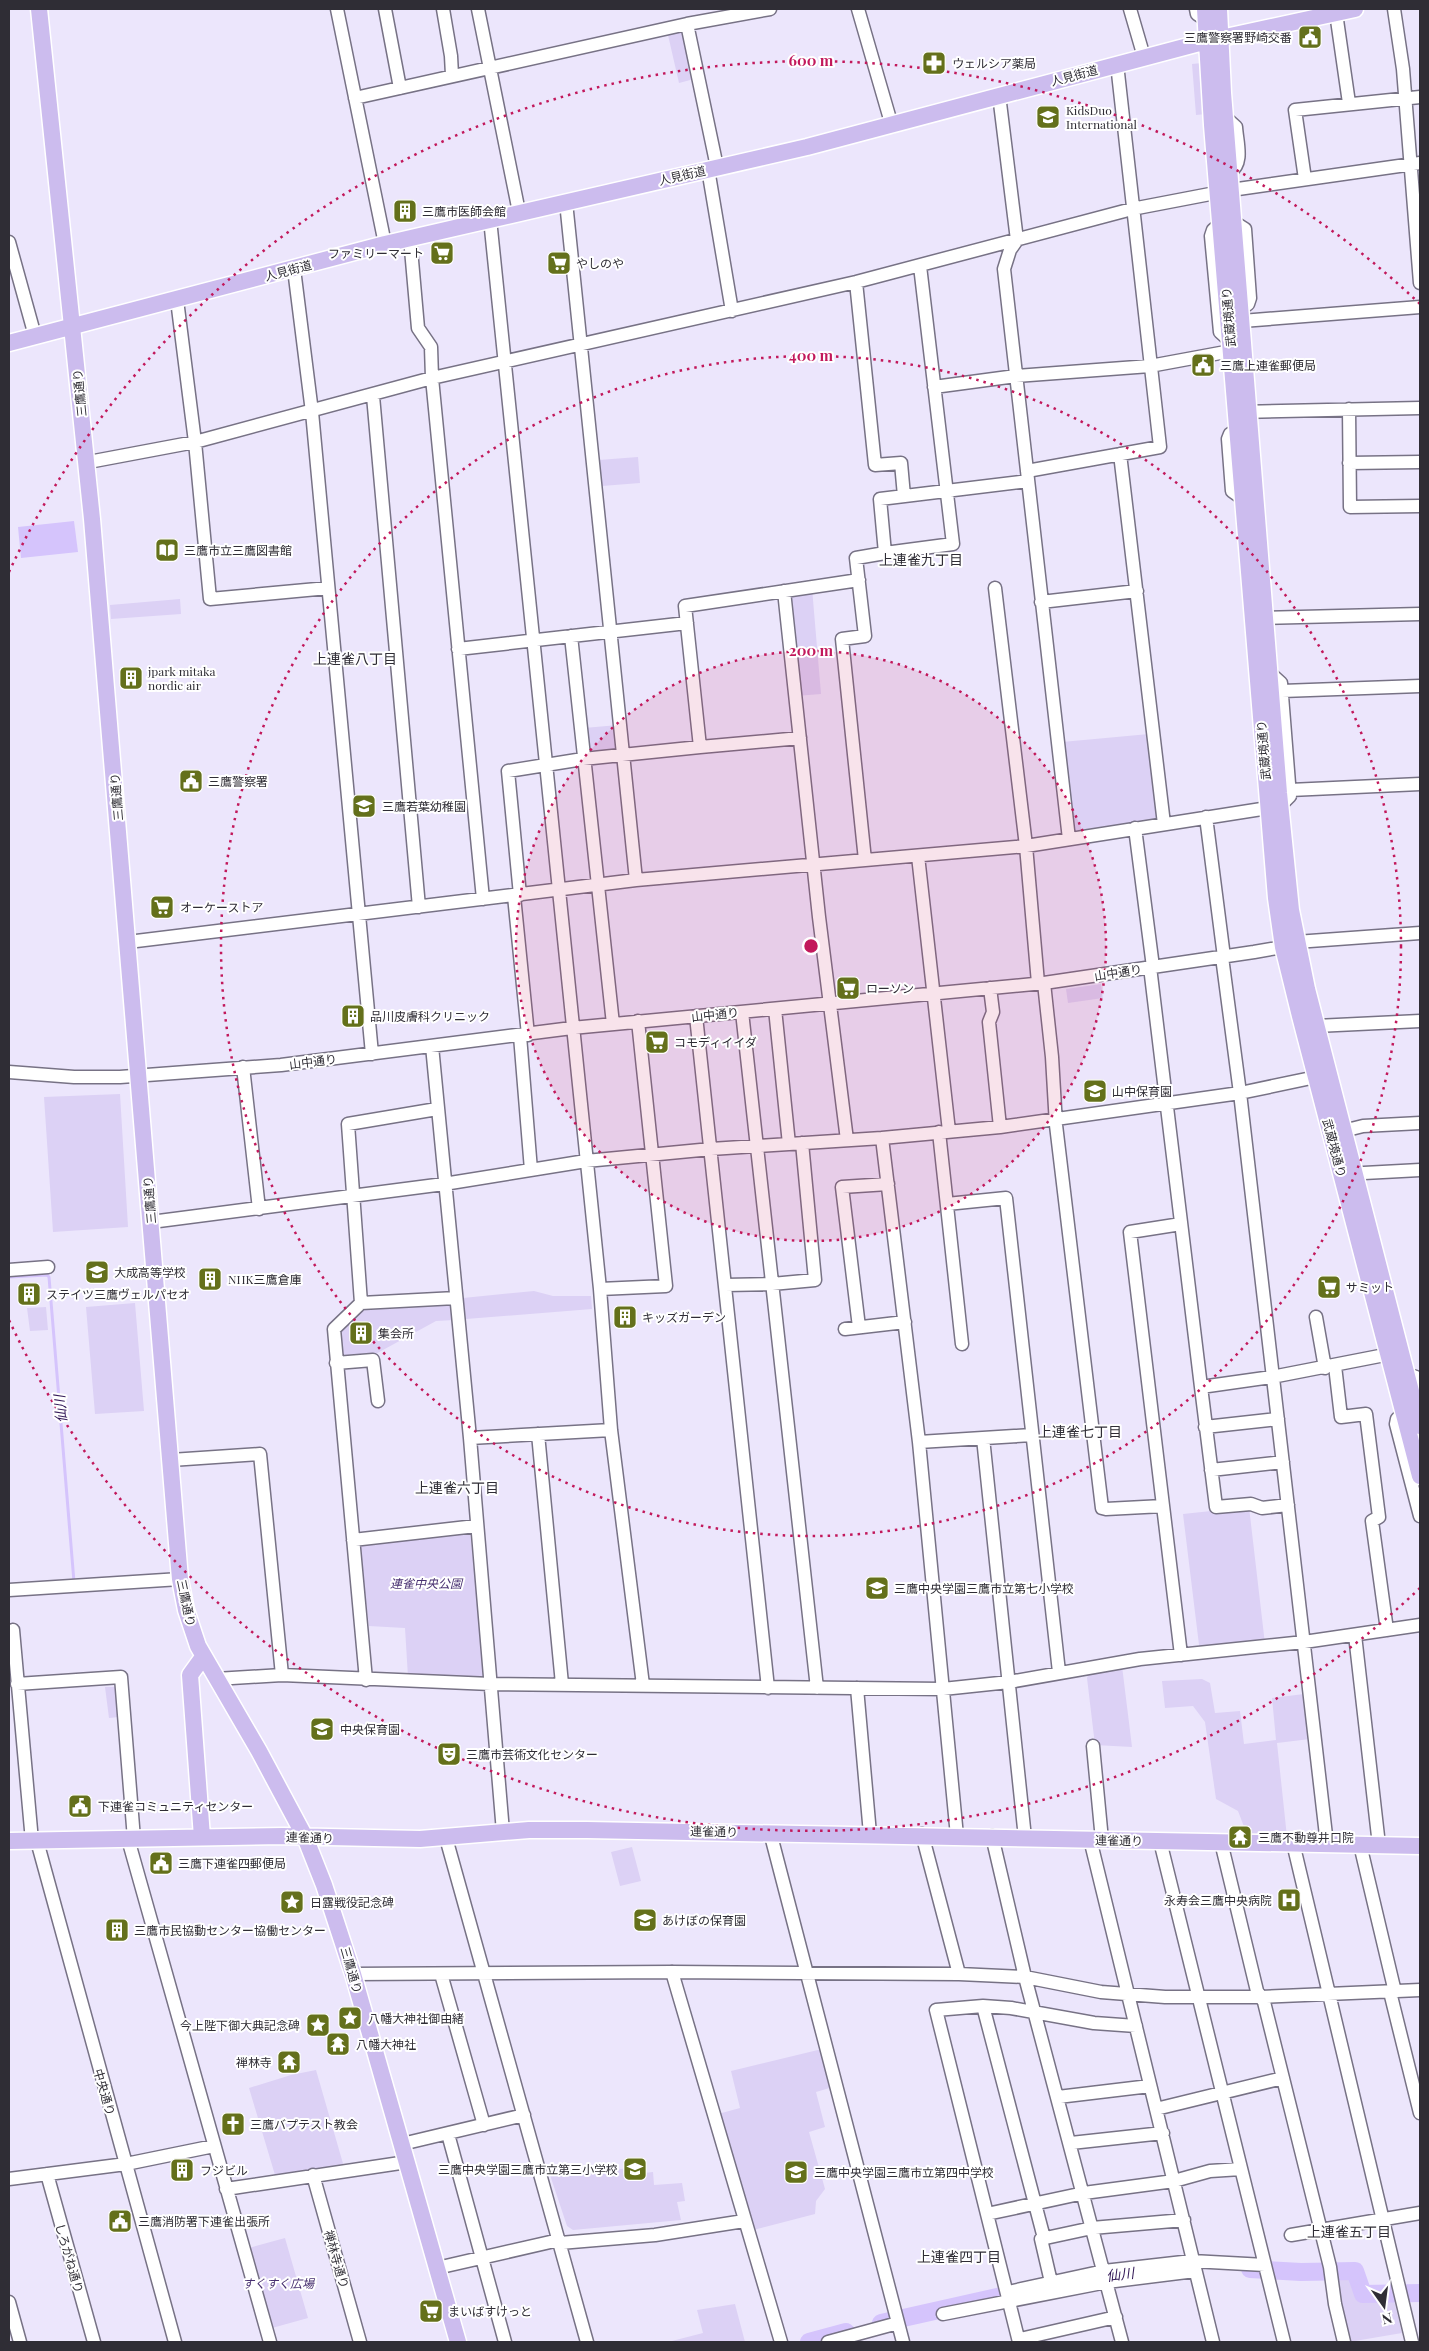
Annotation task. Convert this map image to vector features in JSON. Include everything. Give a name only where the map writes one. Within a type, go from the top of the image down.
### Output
[{"type":"main road","name":"三鷹通り","points":[[39,9],[86,460],[128,942],[180,1579],[186,1610],[203,1657],[259,1751],[305,1837],[334,1912],[458,2342]]},
{"type":"main road","name":"武蔵境通り","points":[[1219,9],[1213,40],[1227,223],[1230,346],[1242,412],[1260,548],[1259,618],[1274,807]]},
{"type":"main road","name":"人見街道","points":[[9,343],[384,244],[892,126],[1144,57],[1355,9]]},
{"type":"main road","name":"武蔵境通り","points":[[1202,13],[1213,40],[1225,117],[1230,172],[1225,191]]},
{"type":"main road","name":"武蔵境通り","points":[[1227,223],[1241,315],[1242,412],[1237,430],[1249,578],[1270,673],[1274,879],[1290,945],[1316,1077],[1348,1173],[1395,1353],[1404,1412],[1420,1476]]},
{"type":"main road","points":[[1249,578],[1252,581],[1256,580],[1255,563],[1260,548]]},
{"type":"main road","name":"武蔵境通り","points":[[1290,945],[1316,1026],[1344,1131],[1348,1173]]},
{"type":"main road","name":"武蔵境通り","points":[[1395,1353],[1407,1374],[1420,1426]]},
{"type":"main road","points":[[202,1837],[190,1675],[203,1657]]},
{"type":"main road","name":"連雀通り","points":[[9,1842],[202,1837],[446,1838],[504,1832],[583,1830],[922,1834],[1025,1838],[1420,1846]]},
{"type":"street","points":[[338,9],[384,244]]},
{"type":"street","points":[[385,9],[400,88]]},
{"type":"street","points":[[443,9],[451,56],[452,75]]},
{"type":"street","points":[[478,9],[519,212]]},
{"type":"street","points":[[355,98],[687,24],[770,9]]},
{"type":"street","points":[[858,9],[892,126]]},
{"type":"street","points":[[1130,9],[1144,57]]},
{"type":"street","points":[[1394,9],[1415,164],[1420,283]]},
{"type":"street","points":[[1336,13],[1350,103]]},
{"type":"street","points":[[687,24],[713,168],[732,311]]},
{"type":"street","points":[[885,553],[880,499],[947,491],[1160,447],[1117,64]]},
{"type":"street","points":[[999,96],[1013,245],[1004,269],[1069,839]]},
{"type":"street","points":[[1304,178],[1294,110],[1420,97]]},
{"type":"street","points":[[86,460],[94,461],[195,442],[372,396],[432,378],[504,364],[856,282],[996,245],[1013,245],[1132,209],[1304,178],[1415,164]]},
{"type":"street","points":[[566,202],[636,880]]},
{"type":"street","points":[[490,219],[600,1289],[611,1430],[643,1685]]},
{"type":"street","points":[[410,238],[418,328],[431,347],[432,378],[483,899]]},
{"type":"street","points":[[9,242],[34,336]]},
{"type":"street","points":[[865,860],[842,639],[865,636],[856,558],[953,544],[920,266]]},
{"type":"street","points":[[294,269],[312,412],[372,1054]]},
{"type":"street","points":[[856,282],[875,464],[900,463],[904,496]]},
{"type":"street","points":[[177,300],[195,442],[210,599],[328,588]]},
{"type":"street","points":[[1241,315],[1420,307]]},
{"type":"street","points":[[934,387],[1016,376],[1150,366],[1230,346]]},
{"type":"street","points":[[372,396],[419,907]]},
{"type":"street","points":[[1242,412],[1420,408]]},
{"type":"street","points":[[1349,409],[1350,507],[1420,506]]},
{"type":"street","points":[[1120,454],[1164,824]]},
{"type":"street","points":[[1349,463],[1420,462]]},
{"type":"street","points":[[700,747],[685,606],[859,580]]},
{"type":"street","points":[[995,588],[1102,1508],[1163,1506]]},
{"type":"street","points":[[1042,602],[1137,590]]},
{"type":"street","points":[[784,591],[847,1140]]},
{"type":"street","points":[[1259,618],[1420,614]]},
{"type":"street","points":[[458,649],[686,623]]},
{"type":"street","points":[[571,636],[596,884],[613,1024]]},
{"type":"street","points":[[128,942],[245,930],[596,884],[1026,846],[1274,807],[1288,800],[1290,790],[1281,683],[1270,673]]},
{"type":"street","points":[[1282,691],[1420,686]]},
{"type":"street","points":[[531,1170],[517,895],[508,771],[583,759],[800,738]]},
{"type":"street","points":[[1290,790],[1420,784]]},
{"type":"street","points":[[1206,817],[1328,1844]]},
{"type":"street","points":[[1135,828],[1166,1104],[1216,1506],[1251,1504],[1262,1508],[1288,1505]]},
{"type":"street","points":[[918,856],[934,994],[947,1204],[962,1344]]},
{"type":"street","name":"山中通り","points":[[9,1072],[74,1077],[139,1076],[243,1067],[372,1054],[638,1021],[1041,983],[1223,957],[1290,945],[1420,933]]},
{"type":"street","points":[[990,988],[993,1012],[989,1022],[1000,1127]]},
{"type":"street","points":[[775,1009],[788,1144]]},
{"type":"street","points":[[742,1012],[816,1688]]},
{"type":"street","points":[[696,1016],[768,1688]]},
{"type":"street","points":[[600,1289],[666,1286],[638,1021]]},
{"type":"street","points":[[1316,1026],[1420,1021]]},
{"type":"street","points":[[432,1046],[470,1438],[476,1526],[492,1684],[504,1832]]},
{"type":"street","points":[[243,1067],[259,1209]]},
{"type":"street","points":[[151,1222],[352,1197],[586,1161],[711,1149],[882,1138],[1000,1127],[1240,1093],[1316,1077]]},
{"type":"street","points":[[361,1303],[348,1124],[437,1109]]},
{"type":"street","points":[[1344,1131],[1363,1126],[1420,1123]]},
{"type":"street","points":[[882,1138],[918,1442],[957,1836]]},
{"type":"street","points":[[725,1285],[772,1284],[815,1280],[802,1143]]},
{"type":"street","points":[[1348,1173],[1420,1170]]},
{"type":"street","points":[[859,1327],[842,1187],[888,1184]]},
{"type":"street","points":[[947,1204],[1006,1198],[1059,1672]]},
{"type":"street","points":[[1181,1224],[1130,1232],[1181,1656]]},
{"type":"street","points":[[9,1270],[48,1267]]},
{"type":"street","points":[[366,1680],[334,1329],[361,1303],[456,1298]]},
{"type":"street","points":[[1316,1317],[1330,1366],[1341,1417],[1366,1414],[1379,1516],[1372,1521],[1387,1630]]},
{"type":"street","points":[[845,1329],[905,1322]]},
{"type":"street","points":[[1201,1387],[1272,1377],[1395,1353]]},
{"type":"street","points":[[336,1364],[373,1360],[378,1401]]},
{"type":"street","points":[[1407,1374],[1416,1377],[1420,1384]]},
{"type":"street","points":[[1404,1412],[1397,1419],[1396,1424],[1420,1516]]},
{"type":"street","points":[[1205,1427],[1278,1419]]},
{"type":"street","points":[[470,1438],[611,1430]]},
{"type":"street","points":[[538,1434],[562,1684]]},
{"type":"street","points":[[918,1442],[1032,1435]]},
{"type":"street","points":[[983,1438],[1025,1838]]},
{"type":"street","points":[[171,1460],[260,1454],[282,1675]]},
{"type":"street","points":[[1211,1470],[1283,1462]]},
{"type":"street","points":[[353,1540],[476,1526]]},
{"type":"street","points":[[9,1590],[180,1579]]},
{"type":"street","points":[[216,1679],[282,1675],[492,1684],[943,1689],[1009,1682],[1140,1659],[1304,1642],[1420,1625]]},
{"type":"street","name":"中央通り","points":[[13,1630],[17,1684],[35,1841],[175,2342]]},
{"type":"street","points":[[1355,1635],[1379,1845]]},
{"type":"street","points":[[17,1684],[122,1678],[131,1839],[214,2146],[270,2342]]},
{"type":"street","points":[[857,1688],[870,1834]]},
{"type":"street","points":[[1093,1746],[1096,1839],[1128,1995],[1213,2342]]},
{"type":"street","points":[[770,1832],[903,2342]]},
{"type":"street","points":[[922,1834],[959,1974]]},
{"type":"street","points":[[992,1836],[1025,1978],[1071,2143],[1122,2342]]},
{"type":"street","points":[[446,1838],[587,2342]]},
{"type":"street","points":[[1160,1841],[1284,2342]]},
{"type":"street","points":[[1221,1842],[1257,1990],[1261,1997],[1283,2078],[1330,2267],[1335,2304],[1344,2342]]},
{"type":"street","points":[[1293,1843],[1412,2342]]},
{"type":"street","points":[[1362,1845],[1362,1853],[1420,2113]]},
{"type":"street","points":[[672,1972],[781,2342]]},
{"type":"street","points":[[353,1974],[672,1972],[959,1974],[1025,1978],[1075,1988],[1128,1995],[1198,1997],[1329,1995],[1420,1990]]},
{"type":"street","points":[[441,1974],[484,2125]]},
{"type":"street","points":[[1116,2317],[1020,2341],[936,2010],[983,2006],[1011,2008],[1094,2023],[1136,2026]]},
{"type":"street","points":[[983,2006],[1044,2238]]},
{"type":"street","points":[[1156,2109],[1283,2078]]},
{"type":"street","points":[[1058,2097],[1150,2086]]},
{"type":"street","points":[[402,2144],[524,2116]]},
{"type":"street","points":[[1071,2143],[1163,2133]]},
{"type":"street","points":[[448,2134],[505,2342]]},
{"type":"street","points":[[9,2179],[126,2164],[214,2146]]},
{"type":"street","points":[[226,2189],[406,2162]]},
{"type":"street","points":[[987,2214],[1084,2193],[1174,2181],[1210,2171],[1241,2169]]},
{"type":"street","name":"しろがね通り","points":[[47,2174],[94,2342]]},
{"type":"street","name":"禅林寺通り","points":[[313,2175],[360,2342]]},
{"type":"street","points":[[1291,2235],[1420,2213]]},
{"type":"street","points":[[1051,2282],[1041,2239],[1092,2228],[1184,2220]]},
{"type":"street","points":[[437,2268],[559,2242],[655,2235],[744,2221]]},
{"type":"street","points":[[1009,2297],[1051,2282],[1194,2266],[1266,2270]]},
{"type":"street","points":[[943,2314],[1105,2276]]},
{"type":"street","points":[[9,2302],[20,2342]]},
{"type":"street","points":[[831,2339],[897,2320]]},
{"type":"green space","points":[[684,32],[694,79],[679,83],[668,35]]},
{"type":"green space","points":[[1202,63],[1206,114],[1196,115],[1192,64]]},
{"type":"green space","points":[[638,457],[640,483],[602,486],[599,460]]},
{"type":"green space","points":[[812,588],[821,694],[796,696],[784,591]]},
{"type":"green space","points":[[180,599],[181,614],[111,619],[110,605]]},
{"type":"green space","points":[[618,725],[620,751],[586,755],[584,728]]},
{"type":"green space","points":[[1149,734],[1159,819],[1073,831],[1062,742]]},
{"type":"green space","points":[[1101,984],[1103,998],[1068,1003],[1066,989]]},
{"type":"green space","points":[[120,1094],[128,1227],[53,1232],[44,1097]]},
{"type":"green space","points":[[534,1291],[553,1296],[591,1296],[592,1309],[466,1319],[463,1298]]},
{"type":"green space","points":[[452,1301],[454,1320],[436,1321],[372,1356],[341,1360],[338,1332],[360,1306]]},
{"type":"green space","points":[[135,1303],[144,1411],[95,1414],[86,1307]]},
{"type":"green space","points":[[46,1307],[48,1330],[30,1331],[27,1308]]},
{"type":"green space","points":[[1249,1507],[1265,1644],[1200,1653],[1183,1514]]},
{"type":"green space","name":"連雀中央公園","points":[[470,1530],[485,1678],[408,1677],[405,1628],[369,1626],[359,1542]]},
{"type":"green space","points":[[1122,1666],[1132,1747],[1095,1745],[1087,1678],[1089,1672]]},
{"type":"green space","points":[[1202,1679],[1210,1683],[1215,1713],[1240,1711],[1244,1744],[1276,1740],[1272,1698],[1304,1694],[1310,1739],[1277,1743],[1287,1837],[1248,1837],[1238,1811],[1216,1799],[1205,1722],[1193,1706],[1165,1708],[1162,1681]]},
{"type":"green space","points":[[105,1687],[115,1687],[119,1717],[109,1718]]},
{"type":"green space","points":[[632,1847],[641,1881],[620,1886],[611,1852]]},
{"type":"green space","points":[[822,2049],[833,2087],[816,2092],[825,2127],[809,2132],[825,2189],[816,2201],[815,2214],[753,2230],[718,2114],[740,2108],[731,2071]]},
{"type":"green space","points":[[316,2070],[344,2167],[275,2175],[249,2088],[291,2075]]},
{"type":"green space","points":[[643,2167],[644,2173],[653,2172],[654,2185],[682,2183],[685,2201],[677,2202],[681,2220],[573,2230],[567,2226],[550,2175]]},
{"type":"green space","name":"すくすく広場","points":[[285,2238],[308,2318],[272,2328],[249,2248]]},
{"type":"green space","points":[[1336,2278],[1356,2279],[1362,2299],[1394,2300],[1402,2333],[1349,2342]]},
{"type":"green space","points":[[735,2304],[745,2342],[668,2342],[703,2333],[697,2310]]},
{"type":"shaded area","points":[[74,521],[78,552],[21,558],[18,527]]},
{"type":"waterway","name":"仙川","points":[[9,1277],[47,1275],[49,1277],[74,1582]]},
{"type":"waterway","name":"仙川","points":[[1250,2269],[1301,2272],[1355,2271],[1363,2294],[1420,2293]]},
{"type":"waterway","name":"仙川","points":[[881,2323],[1024,2291]]},
{"type":"waterway","name":"仙川","points":[[809,2342],[846,2332]]},
{"type":"place","name":"三鷹警察署野崎交番","points":[[1310,37]]},
{"type":"place","name":"ウェルシア薬局","points":[[934,63]]},
{"type":"place","name":"KidsDuo International","points":[[1048,117]]},
{"type":"place","name":"三鷹市医師会館","points":[[405,211]]},
{"type":"place","name":"ファミリーマート","points":[[442,253]]},
{"type":"place","name":"やしのや","points":[[559,263]]},
{"type":"place","name":"三鷹上連雀郵便局","points":[[1203,365]]},
{"type":"place","name":"三鷹市立三鷹図書館","points":[[167,550]]},
{"type":"place","name":"jpark mitaka nordic air","points":[[131,678]]},
{"type":"place","name":"三鷹警察署","points":[[191,781]]},
{"type":"place","name":"三鷹若葉幼稚園","points":[[364,806]]},
{"type":"place","name":"オーケーストア","points":[[162,907]]},
{"type":"place","name":"ローソン","points":[[848,988]]},
{"type":"place","name":"品川皮膚科クリニック","points":[[353,1016]]},
{"type":"place","name":"コモディイイダ","points":[[657,1042]]},
{"type":"place","name":"山中保育園","points":[[1095,1091]]},
{"type":"place","name":"大成高等学校","points":[[97,1272]]},
{"type":"place","name":"NHK三鷹倉庫","points":[[210,1279]]},
{"type":"place","name":"サミット","points":[[1329,1287]]},
{"type":"place","name":"ステイツ三鷹ヴェルパセオ","points":[[29,1294]]},
{"type":"place","name":"キッズガーデン","points":[[625,1317]]},
{"type":"place","name":"集会所","points":[[361,1333]]},
{"type":"place","name":"三鷹中央学園三鷹市立第七小学校","points":[[877,1588]]},
{"type":"place","name":"中央保育園","points":[[322,1729]]},
{"type":"place","name":"三鷹市芸術文化センター","points":[[449,1754]]},
{"type":"place","name":"下連雀コミュニティセンター","points":[[80,1806]]},
{"type":"place","name":"三鷹不動尊井口院","points":[[1240,1837]]},
{"type":"place","name":"三鷹下連雀四郵便局","points":[[161,1863]]},
{"type":"place","name":"永寿会三鷹中央病院","points":[[1289,1900]]},
{"type":"place","name":"日露戦役記念碑","points":[[292,1902]]},
{"type":"place","name":"あけぼの保育園","points":[[645,1920]]},
{"type":"place","name":"三鷹市民協動センター協働センター","points":[[117,1930]]},
{"type":"place","name":"八幡大神社御由緒","points":[[350,2018]]},
{"type":"place","name":"今上陛下御大典記念碑","points":[[318,2025]]},
{"type":"place","name":"八幡大神社","points":[[338,2044]]},
{"type":"place","name":"禅林寺","points":[[289,2062]]},
{"type":"place","name":"三鷹バプテスト教会","points":[[233,2124]]},
{"type":"place","name":"三鷹中央学園三鷹市立第三小学校","points":[[635,2169]]},
{"type":"place","name":"フジビル","points":[[182,2170]]},
{"type":"place","name":"三鷹中央学園三鷹市立第四中学校","points":[[796,2172]]},
{"type":"place","name":"三鷹消防署下連雀出張所","points":[[120,2221]]},
{"type":"place","name":"まいばすけっと","points":[[431,2311]]},
{"type":"district","name":"上連雀九丁目","points":[[921,559]]},
{"type":"district","name":"上連雀八丁目","points":[[355,658]]},
{"type":"district","name":"上連雀七丁目","points":[[1080,1431]]},
{"type":"district","name":"上連雀六丁目","points":[[457,1487]]},
{"type":"district","name":"上連雀五丁目","points":[[1349,2231]]},
{"type":"district","name":"上連雀四丁目","points":[[959,2256]]}]
